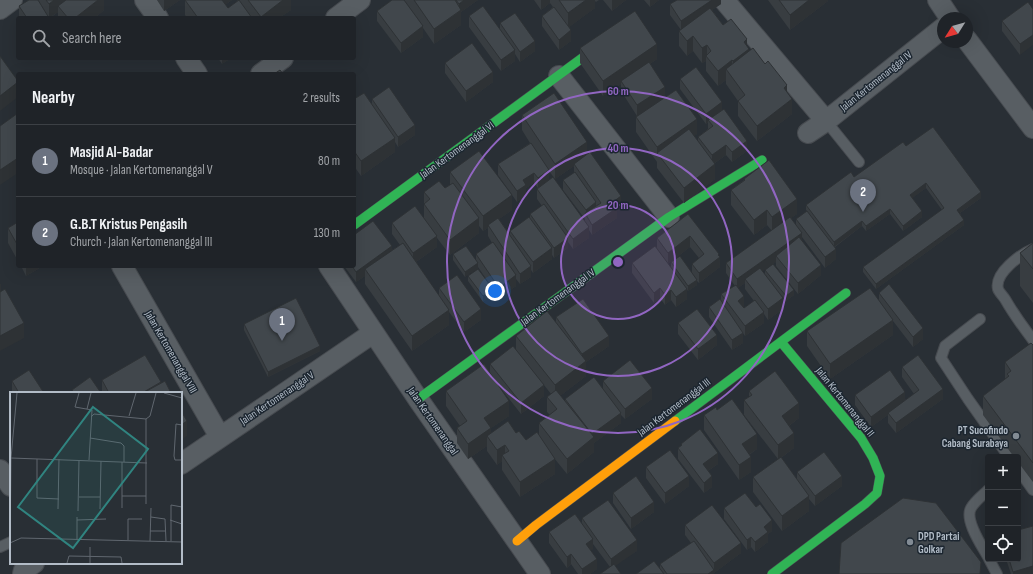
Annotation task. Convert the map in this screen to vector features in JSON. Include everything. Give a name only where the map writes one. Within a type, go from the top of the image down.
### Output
[{"type":"street","points":[[0,9],[12,0]]},
{"type":"street","points":[[145,0],[157,16]]},
{"type":"street","points":[[339,16],[360,0]]},
{"type":"street","points":[[724,0],[826,121]]},
{"type":"street","points":[[938,0],[946,12]]},
{"type":"street","name":"Jalan Kertomenanggal IV","points":[[808,133],[826,121],[937,33]]},
{"type":"street","name":"Jalan Kertomenanggal VI","points":[[356,224],[559,76],[610,37]]},
{"type":"street","points":[[973,48],[1033,128]]},
{"type":"street","points":[[187,60],[196,72]]},
{"type":"street","points":[[265,72],[280,60]]},
{"type":"street","points":[[559,76],[669,217]]},
{"type":"street","name":"Jalan Kertomenanggal IV","points":[[418,399],[669,217],[762,160]]},
{"type":"street","name":"Jalan Kertomenanggal VIII","points":[[123,268],[220,437]]},
{"type":"street","name":"Jalan Kertomenanggal","points":[[330,268],[418,399],[540,574]]},
{"type":"street","name":"Jalan Kertomenanggal III","points":[[517,541],[536,525],[846,293]]},
{"type":"street","name":"Jalan Kertomenanggal V","points":[[182,463],[373,333]]},
{"type":"street","name":"Jalan Kertomenanggal II","points":[[772,574],[866,504],[877,493],[880,476],[873,458],[861,438],[781,342]]},
{"type":"street","points":[[0,470],[10,485]]},
{"type":"lane","points":[[826,121],[859,162]]},
{"type":"lane","points":[[1033,249],[1026,252],[1008,266],[999,278],[998,288],[1013,313],[1033,340]]},
{"type":"lane","points":[[980,319],[945,346],[941,358],[1007,454]]},
{"type":"lane","points":[[1021,473],[1033,490]]},
{"type":"lane","points":[[985,493],[971,508],[968,516],[971,525],[985,551]]},
{"type":"lane","points":[[0,547],[10,542]]},
{"type":"lane","points":[[991,562],[997,574]]},
{"type":"building","points":[[29,0],[38,0],[48,16],[26,16],[19,6]]},
{"type":"building","points":[[46,0],[54,0],[49,4]]},
{"type":"building","points":[[66,0],[98,0],[78,16],[66,16],[58,6]]},
{"type":"building","points":[[185,0],[222,0],[228,8],[239,0],[251,16],[197,16]]},
{"type":"building","points":[[248,0],[283,0],[262,16],[260,16]]},
{"type":"building","points":[[392,0],[404,0],[423,26],[401,43],[377,11]]},
{"type":"building","points":[[414,0],[455,0],[461,10],[434,29]]},
{"type":"building","points":[[456,0],[464,0],[459,4]]},
{"type":"building","points":[[559,0],[586,0],[568,13]]},
{"type":"building","points":[[677,0],[712,0],[681,21],[670,4]]},
{"type":"building","points":[[779,0],[809,0],[790,15]]},
{"type":"building","points":[[1028,2],[1033,9],[1033,35],[1020,44],[1002,21]]},
{"type":"building","points":[[483,6],[515,50],[501,60],[469,16]]},
{"type":"building","points":[[554,7],[571,30],[559,40],[542,16]]},
{"type":"building","points":[[710,8],[723,25],[731,19],[747,39],[744,42],[749,49],[718,71],[706,56],[711,51],[707,45],[702,48],[693,36],[687,41],[679,31]]},
{"type":"building","points":[[635,11],[657,44],[603,81],[580,48]]},
{"type":"building","points":[[515,13],[535,41],[520,52],[500,23]]},
{"type":"building","points":[[472,43],[493,72],[466,91],[445,63]]},
{"type":"building","points":[[753,48],[765,64],[768,61],[787,85],[784,88],[792,99],[757,126],[738,101],[745,95],[726,69]]},
{"type":"building","points":[[0,56],[16,78],[16,84],[0,96]]},
{"type":"building","points":[[649,62],[665,87],[637,105],[621,81]]},
{"type":"building","points":[[696,67],[722,102],[706,114],[680,79]]},
{"type":"building","points":[[389,87],[415,125],[398,137],[372,99]]},
{"type":"building","points":[[676,90],[697,119],[657,147],[636,117]]},
{"type":"building","points":[[364,93],[395,138],[361,161],[356,154],[356,98]]},
{"type":"building","points":[[554,93],[587,142],[555,164],[522,115]]},
{"type":"building","points":[[724,109],[747,141],[732,152],[726,145],[712,155],[698,137],[713,126],[708,120]]},
{"type":"building","points":[[16,114],[16,159],[0,170],[0,126]]},
{"type":"building","points":[[933,127],[981,192],[957,210],[964,220],[876,284],[863,267],[944,208],[926,183],[910,195],[922,211],[903,226],[890,209],[866,226],[862,221],[834,242],[806,205],[851,172],[854,177],[903,142],[906,146]]},
{"type":"building","points":[[689,129],[715,164],[684,188],[657,153]]},
{"type":"building","points":[[531,143],[549,170],[538,178],[534,173],[523,180],[526,185],[517,191],[498,164]]},
{"type":"building","points":[[479,151],[512,195],[483,216],[450,172]]},
{"type":"building","points":[[590,152],[621,196],[613,202],[617,208],[592,225],[585,213],[601,203],[574,164]]},
{"type":"building","points":[[769,160],[797,199],[772,217],[767,210],[754,220],[731,190]]},
{"type":"building","points":[[575,172],[596,202],[586,210],[563,180]]},
{"type":"building","points":[[553,177],[589,227],[573,239],[537,189]]},
{"type":"building","points":[[439,181],[445,188],[453,183],[479,218],[450,240],[424,204],[430,199],[424,192]]},
{"type":"building","points":[[544,204],[568,238],[554,248],[530,214]]},
{"type":"building","points":[[415,206],[437,236],[413,253],[392,223]]},
{"type":"building","points":[[807,211],[836,249],[825,257],[796,219]]},
{"type":"building","points":[[688,214],[720,257],[699,273],[692,264],[704,254],[690,236],[668,253],[657,238]]},
{"type":"building","points":[[529,217],[552,248],[533,262],[510,231]]},
{"type":"building","points":[[790,217],[802,233],[737,279],[726,263]]},
{"type":"building","points":[[498,218],[531,266],[520,274],[488,225]]},
{"type":"building","points":[[373,221],[392,246],[356,272],[353,268],[356,268],[356,234]]},
{"type":"building","points":[[16,223],[16,242],[8,228]]},
{"type":"building","points":[[799,237],[821,265],[798,283],[776,256]]},
{"type":"building","points":[[493,242],[516,275],[499,288],[476,254]]},
{"type":"building","points":[[403,243],[449,310],[412,336],[365,269]]},
{"type":"building","points":[[1033,243],[1033,269],[1020,253]]},
{"type":"building","points":[[466,246],[478,263],[465,272],[453,254]]},
{"type":"building","points":[[655,246],[687,289],[676,297],[671,290],[665,295],[660,288],[654,293],[632,263]]},
{"type":"building","points":[[680,256],[697,280],[688,286],[671,262]]},
{"type":"building","points":[[773,264],[794,290],[786,296],[765,270]]},
{"type":"building","points":[[760,268],[783,298],[768,309],[745,279]]},
{"type":"building","points":[[478,269],[493,289],[483,296],[468,276]]},
{"type":"building","points":[[457,275],[481,309],[464,322],[439,288]]},
{"type":"building","points":[[889,284],[923,328],[913,337],[879,293]]},
{"type":"building","points":[[736,285],[744,296],[738,301],[744,308],[755,300],[764,312],[745,326],[721,294]]},
{"type":"building","points":[[870,288],[893,320],[830,364],[807,331]]},
{"type":"building","points":[[5,289],[24,323],[0,336],[0,292]]},
{"type":"building","points":[[296,298],[320,346],[268,372],[244,324]]},
{"type":"building","points":[[583,299],[609,336],[582,354],[556,317]]},
{"type":"building","points":[[720,299],[743,333],[732,340],[709,307]]},
{"type":"building","points":[[697,309],[717,335],[698,349],[678,323]]},
{"type":"building","points":[[547,311],[586,361],[555,385],[516,336]]},
{"type":"building","name":"PT Sucofindo Cabang Surabaya","points":[[1031,343],[1033,345],[1033,463],[983,396],[1009,376],[1007,374],[1011,371],[1005,362]]},
{"type":"building","points":[[513,346],[544,385],[521,403],[490,364]]},
{"type":"building","points":[[145,355],[161,382],[144,392],[108,392],[102,380]]},
{"type":"building","points":[[918,355],[943,389],[896,423],[888,413],[919,390],[902,367]]},
{"type":"building","points":[[630,360],[652,388],[625,409],[603,381]]},
{"type":"building","points":[[484,364],[509,401],[484,418],[491,428],[468,444],[457,428],[467,421],[446,391]]},
{"type":"building","points":[[29,370],[43,392],[18,392],[12,381]]},
{"type":"building","points":[[890,370],[905,392],[871,417],[855,395]]},
{"type":"building","points":[[775,371],[799,403],[782,416],[794,433],[778,445],[744,400],[752,395],[749,391]]},
{"type":"building","points":[[90,377],[100,392],[73,392],[72,390]]},
{"type":"building","points":[[594,377],[621,413],[592,434],[565,399]]},
{"type":"building","points":[[165,381],[170,392],[145,392]]},
{"type":"building","points":[[556,390],[594,437],[567,459],[539,423],[557,409],[547,397]]},
{"type":"building","points":[[732,399],[757,434],[742,444],[751,457],[739,465],[704,415],[716,407],[717,410]]},
{"type":"building","points":[[182,413],[187,421],[182,424]]},
{"type":"building","points":[[508,421],[516,433],[519,431],[526,440],[537,432],[555,459],[520,482],[502,455],[509,451],[505,445],[497,450],[487,436]]},
{"type":"building","points":[[700,429],[718,453],[703,464],[712,476],[704,483],[678,448]]},
{"type":"building","points":[[670,450],[689,476],[665,493],[646,467]]},
{"type":"building","points":[[824,452],[842,476],[815,496],[797,472]]},
{"type":"building","points":[[781,457],[809,496],[782,516],[753,477]]},
{"type":"building","points":[[636,476],[654,502],[631,518],[613,493]]},
{"type":"building","points":[[745,493],[756,507],[760,504],[772,520],[764,527],[768,532],[755,542],[751,537],[747,540],[724,508]]},
{"type":"building","name":"DPD Partai Golkar","points":[[903,498],[936,503],[981,562],[980,574],[839,574],[841,543]]},
{"type":"building","points":[[608,500],[637,540],[611,559],[582,518]]},
{"type":"building","points":[[712,505],[741,543],[714,563],[685,525]]},
{"type":"building","points":[[575,514],[593,539],[586,544],[597,559],[582,569],[571,554],[567,557],[549,532]]},
{"type":"building","points":[[1033,526],[1033,566],[1013,572],[1010,562],[1021,562],[1021,529]]},
{"type":"building","points":[[694,541],[714,570],[708,574],[667,574],[660,564]]},
{"type":"building","points":[[654,561],[664,574],[636,574]]},
{"type":"building","points":[[614,564],[621,574],[600,574]]},
{"type":"traffic: fast","points":[[356,224],[604,42]]},
{"type":"traffic: fast","points":[[418,399],[669,217],[762,160]]},
{"type":"traffic: fast","points":[[675,421],[846,293]]},
{"type":"traffic: fast","points":[[772,574],[865,504],[877,493],[880,476],[873,458],[861,438],[781,342]]},
{"type":"traffic: slow","points":[[517,541],[536,525],[675,421]]},
{"type":"place","name":"G.B.T Kristus Pengasih","points":[[863,212]]},
{"type":"place","name":"Masjid Al-Badar","points":[[282,341]]},
{"type":"place","name":"PT Sucofindo Cabang Surabaya","points":[[1016,436]]},
{"type":"place","name":"DPD Partai Golkar","points":[[910,542]]}]
